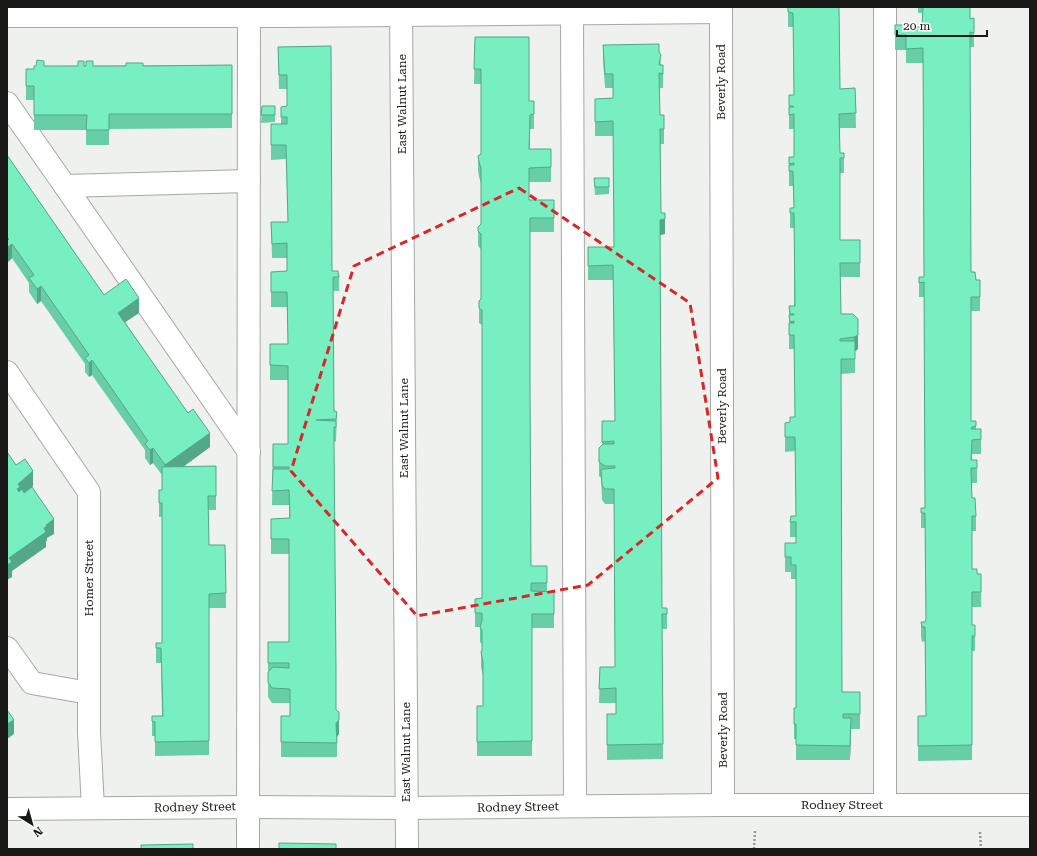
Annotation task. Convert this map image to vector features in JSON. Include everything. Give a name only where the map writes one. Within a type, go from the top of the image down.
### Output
[{"type":"street","points":[[885,7],[885,805]]},
{"type":"street","points":[[7,16],[249,16],[401,11],[572,13],[721,9]]},
{"type":"street","name":"Beverly Road","points":[[721,9],[723,805]]},
{"type":"street","name":"East Walnut Lane","points":[[401,11],[406,849]]},
{"type":"street","points":[[572,13],[575,806]]},
{"type":"street","points":[[248,849],[249,16]]},
{"type":"street","points":[[7,103],[249,452]]},
{"type":"street","points":[[65,186],[249,181]]},
{"type":"street","name":"Homer Street","points":[[7,372],[89,492],[89,732],[93,808]]},
{"type":"street","points":[[7,648],[32,684],[89,693]]},
{"type":"street","name":"Rodney Street","points":[[12,814],[93,808],[1030,805]]},
{"type":"highlighted area","points":[[519,188],[690,303],[718,478],[588,585],[417,616],[291,471],[354,266]]},
{"type":"building","points":[[788,7],[839,7],[840,89],[855,88],[856,113],[839,114],[840,153],[844,153],[844,158],[840,158],[840,240],[860,240],[860,263],[840,263],[841,314],[853,314],[858,319],[858,335],[840,339],[840,341],[855,341],[855,359],[841,359],[842,692],[860,692],[860,714],[843,714],[843,718],[851,718],[850,746],[796,745],[796,724],[794,724],[794,708],[796,708],[796,565],[791,565],[791,557],[785,557],[785,543],[796,543],[796,522],[790,522],[791,516],[796,516],[795,437],[785,437],[785,423],[790,422],[790,417],[795,417],[794,335],[789,335],[789,323],[794,323],[794,321],[790,322],[789,315],[794,314],[790,314],[789,306],[795,306],[794,213],[790,213],[790,208],[794,208],[793,171],[789,171],[789,165],[794,165],[794,163],[789,164],[789,157],[794,157],[794,114],[789,115],[789,107],[794,107],[789,106],[789,95],[794,95],[793,13],[788,12]]},
{"type":"building","points":[[923,7],[970,7],[970,19],[974,18],[974,33],[970,32],[971,272],[975,272],[976,280],[980,280],[980,297],[971,297],[971,421],[976,421],[976,426],[972,427],[971,429],[981,429],[981,439],[972,440],[971,460],[977,460],[977,468],[971,468],[972,498],[975,498],[976,516],[972,516],[972,569],[977,569],[977,574],[981,574],[981,592],[972,592],[972,625],[975,625],[975,636],[972,636],[972,745],[918,746],[918,716],[926,716],[925,627],[922,627],[921,622],[925,622],[926,619],[925,513],[921,513],[921,508],[925,508],[924,282],[919,283],[919,277],[924,277],[923,48],[906,49],[906,35],[895,35],[895,25],[922,27]]},
{"type":"building","points":[[475,37],[529,37],[529,101],[534,101],[534,114],[530,115],[529,149],[551,149],[551,167],[529,168],[529,200],[554,200],[554,218],[530,218],[531,566],[547,566],[547,583],[531,583],[531,591],[554,592],[554,614],[532,614],[532,741],[477,742],[477,706],[483,706],[483,662],[481,652],[482,630],[480,627],[482,613],[475,613],[475,599],[482,598],[482,310],[479,308],[479,301],[481,299],[481,234],[478,231],[478,227],[481,224],[481,168],[478,156],[481,154],[481,69],[474,69]]},
{"type":"building","points":[[659,44],[659,52],[661,55],[659,65],[663,65],[663,74],[659,73],[660,115],[664,115],[664,129],[660,129],[661,213],[665,213],[665,219],[660,220],[662,608],[667,608],[667,614],[662,614],[663,744],[607,745],[607,714],[616,714],[616,688],[599,689],[600,667],[615,667],[614,489],[605,489],[602,485],[601,470],[615,468],[615,466],[605,466],[599,462],[599,448],[603,444],[614,444],[614,441],[602,442],[602,421],[615,421],[613,265],[588,266],[588,247],[614,247],[613,121],[595,122],[595,99],[613,98],[613,74],[605,74],[603,45]]},
{"type":"building","points":[[331,46],[332,271],[338,271],[339,277],[333,277],[334,411],[337,412],[336,419],[316,420],[336,421],[336,427],[334,427],[334,444],[336,710],[339,712],[339,720],[336,723],[337,743],[281,742],[281,716],[290,716],[290,689],[272,688],[268,682],[268,672],[273,667],[289,668],[289,663],[268,663],[268,642],[289,642],[289,539],[271,539],[271,519],[290,518],[289,490],[272,491],[273,469],[289,469],[289,467],[273,467],[273,444],[288,444],[288,366],[270,365],[270,344],[288,344],[287,292],[271,292],[271,272],[287,271],[287,243],[272,244],[271,222],[288,222],[286,145],[271,145],[271,124],[287,124],[287,117],[281,117],[281,107],[287,106],[287,75],[279,75],[278,47]]},
{"type":"building","points":[[37,60],[44,61],[44,66],[78,66],[78,61],[84,61],[84,66],[86,66],[86,61],[93,61],[93,66],[126,66],[126,63],[143,63],[143,66],[232,65],[232,114],[109,114],[109,130],[86,130],[87,115],[34,115],[34,86],[26,86],[26,69],[34,69]]},
{"type":"building","points":[[262,106],[275,106],[275,115],[261,115]]},
{"type":"building","points":[[7,155],[104,295],[126,279],[139,298],[118,313],[188,413],[193,409],[210,433],[165,465],[153,448],[150,450],[145,444],[148,441],[92,360],[89,363],[85,358],[89,355],[41,286],[37,289],[29,278],[34,275],[12,244],[8,247],[7,246],[7,241],[9,239],[7,237]]},
{"type":"building","points":[[594,178],[609,178],[609,187],[595,187]]},
{"type":"building","points":[[7,452],[16,465],[25,459],[33,471],[18,484],[20,487],[17,489],[19,492],[22,489],[24,493],[32,487],[54,519],[44,528],[46,532],[9,558],[12,562],[7,565]]},
{"type":"building","points":[[216,466],[216,496],[208,496],[209,545],[225,545],[226,593],[209,594],[209,741],[155,742],[155,722],[152,721],[152,716],[163,716],[161,648],[156,648],[156,643],[162,643],[162,503],[159,503],[159,490],[162,490],[162,467]]},
{"type":"building","points":[[7,710],[14,720],[7,724]]},
{"type":"building","points":[[279,843],[336,844],[336,849],[279,849]]},
{"type":"building","points":[[193,844],[193,849],[141,849],[141,845]]}]
